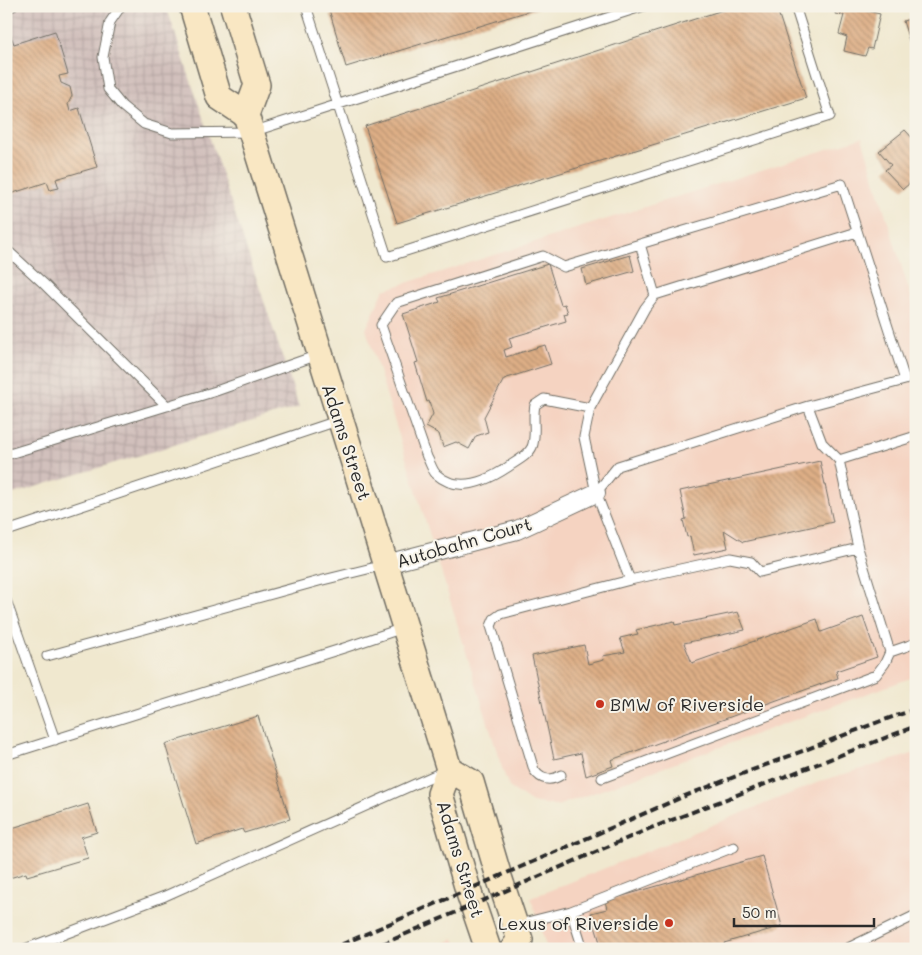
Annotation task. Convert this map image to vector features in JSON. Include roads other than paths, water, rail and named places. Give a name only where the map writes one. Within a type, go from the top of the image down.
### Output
[{"type":"main road","points":[[192,6],[220,97],[249,124]]},
{"type":"main road","points":[[233,6],[257,85],[249,124]]},
{"type":"main road","name":"Adams Street","points":[[249,124],[449,769],[440,794],[468,890],[488,949]]},
{"type":"main road","name":"Adams Street","points":[[449,769],[471,782],[499,876],[514,937]]},
{"type":"street","name":"Autobahn Court","points":[[386,564],[517,530],[596,494]]},
{"type":"lane","points":[[6,8],[13,6]]},
{"type":"lane","points":[[121,6],[110,22],[103,56],[108,89],[122,106],[144,124],[172,134],[249,124],[338,105],[644,6]]},
{"type":"lane","points":[[306,6],[387,257],[830,116],[795,6]]},
{"type":"lane","points":[[590,408],[544,399],[535,405],[533,416],[534,437],[531,448],[522,457],[495,475],[466,486],[450,483],[435,474],[427,457],[381,325],[396,303],[543,256],[564,267],[842,184],[905,380],[808,406],[618,466],[596,494]]},
{"type":"lane","points":[[630,580],[596,494],[584,437],[590,408],[645,308],[655,295],[857,232]]},
{"type":"lane","points":[[640,244],[655,295]]},
{"type":"lane","points":[[6,250],[43,283],[167,406]]},
{"type":"lane","points":[[6,455],[216,391],[320,354]]},
{"type":"lane","points":[[602,778],[876,674],[885,663],[890,652],[858,548],[839,460],[822,443],[808,406]]},
{"type":"lane","points":[[7,531],[340,420]]},
{"type":"lane","points":[[839,460],[916,436]]},
{"type":"lane","points":[[561,776],[555,779],[547,779],[539,777],[534,770],[491,626],[494,619],[501,614],[630,580],[730,558],[751,562],[760,572],[858,548]]},
{"type":"lane","points":[[47,656],[386,564]]},
{"type":"lane","points":[[6,600],[55,740]]},
{"type":"lane","points":[[6,755],[339,650],[405,627]]},
{"type":"lane","points":[[890,652],[916,643]]},
{"type":"lane","points":[[24,949],[165,896],[449,769]]},
{"type":"lane","points":[[514,937],[571,911],[734,847]]},
{"type":"lane","points":[[571,911],[583,949]]},
{"type":"lane","points":[[846,949],[916,915]]},
{"type":"railway","points":[[331,949],[687,795],[916,709]]},
{"type":"railway","points":[[371,949],[651,828],[916,726]]},
{"type":"place","name":"BMW of Riverside","points":[[600,704]]},
{"type":"place","name":"Lexus of Riverside","points":[[669,923]]}]
